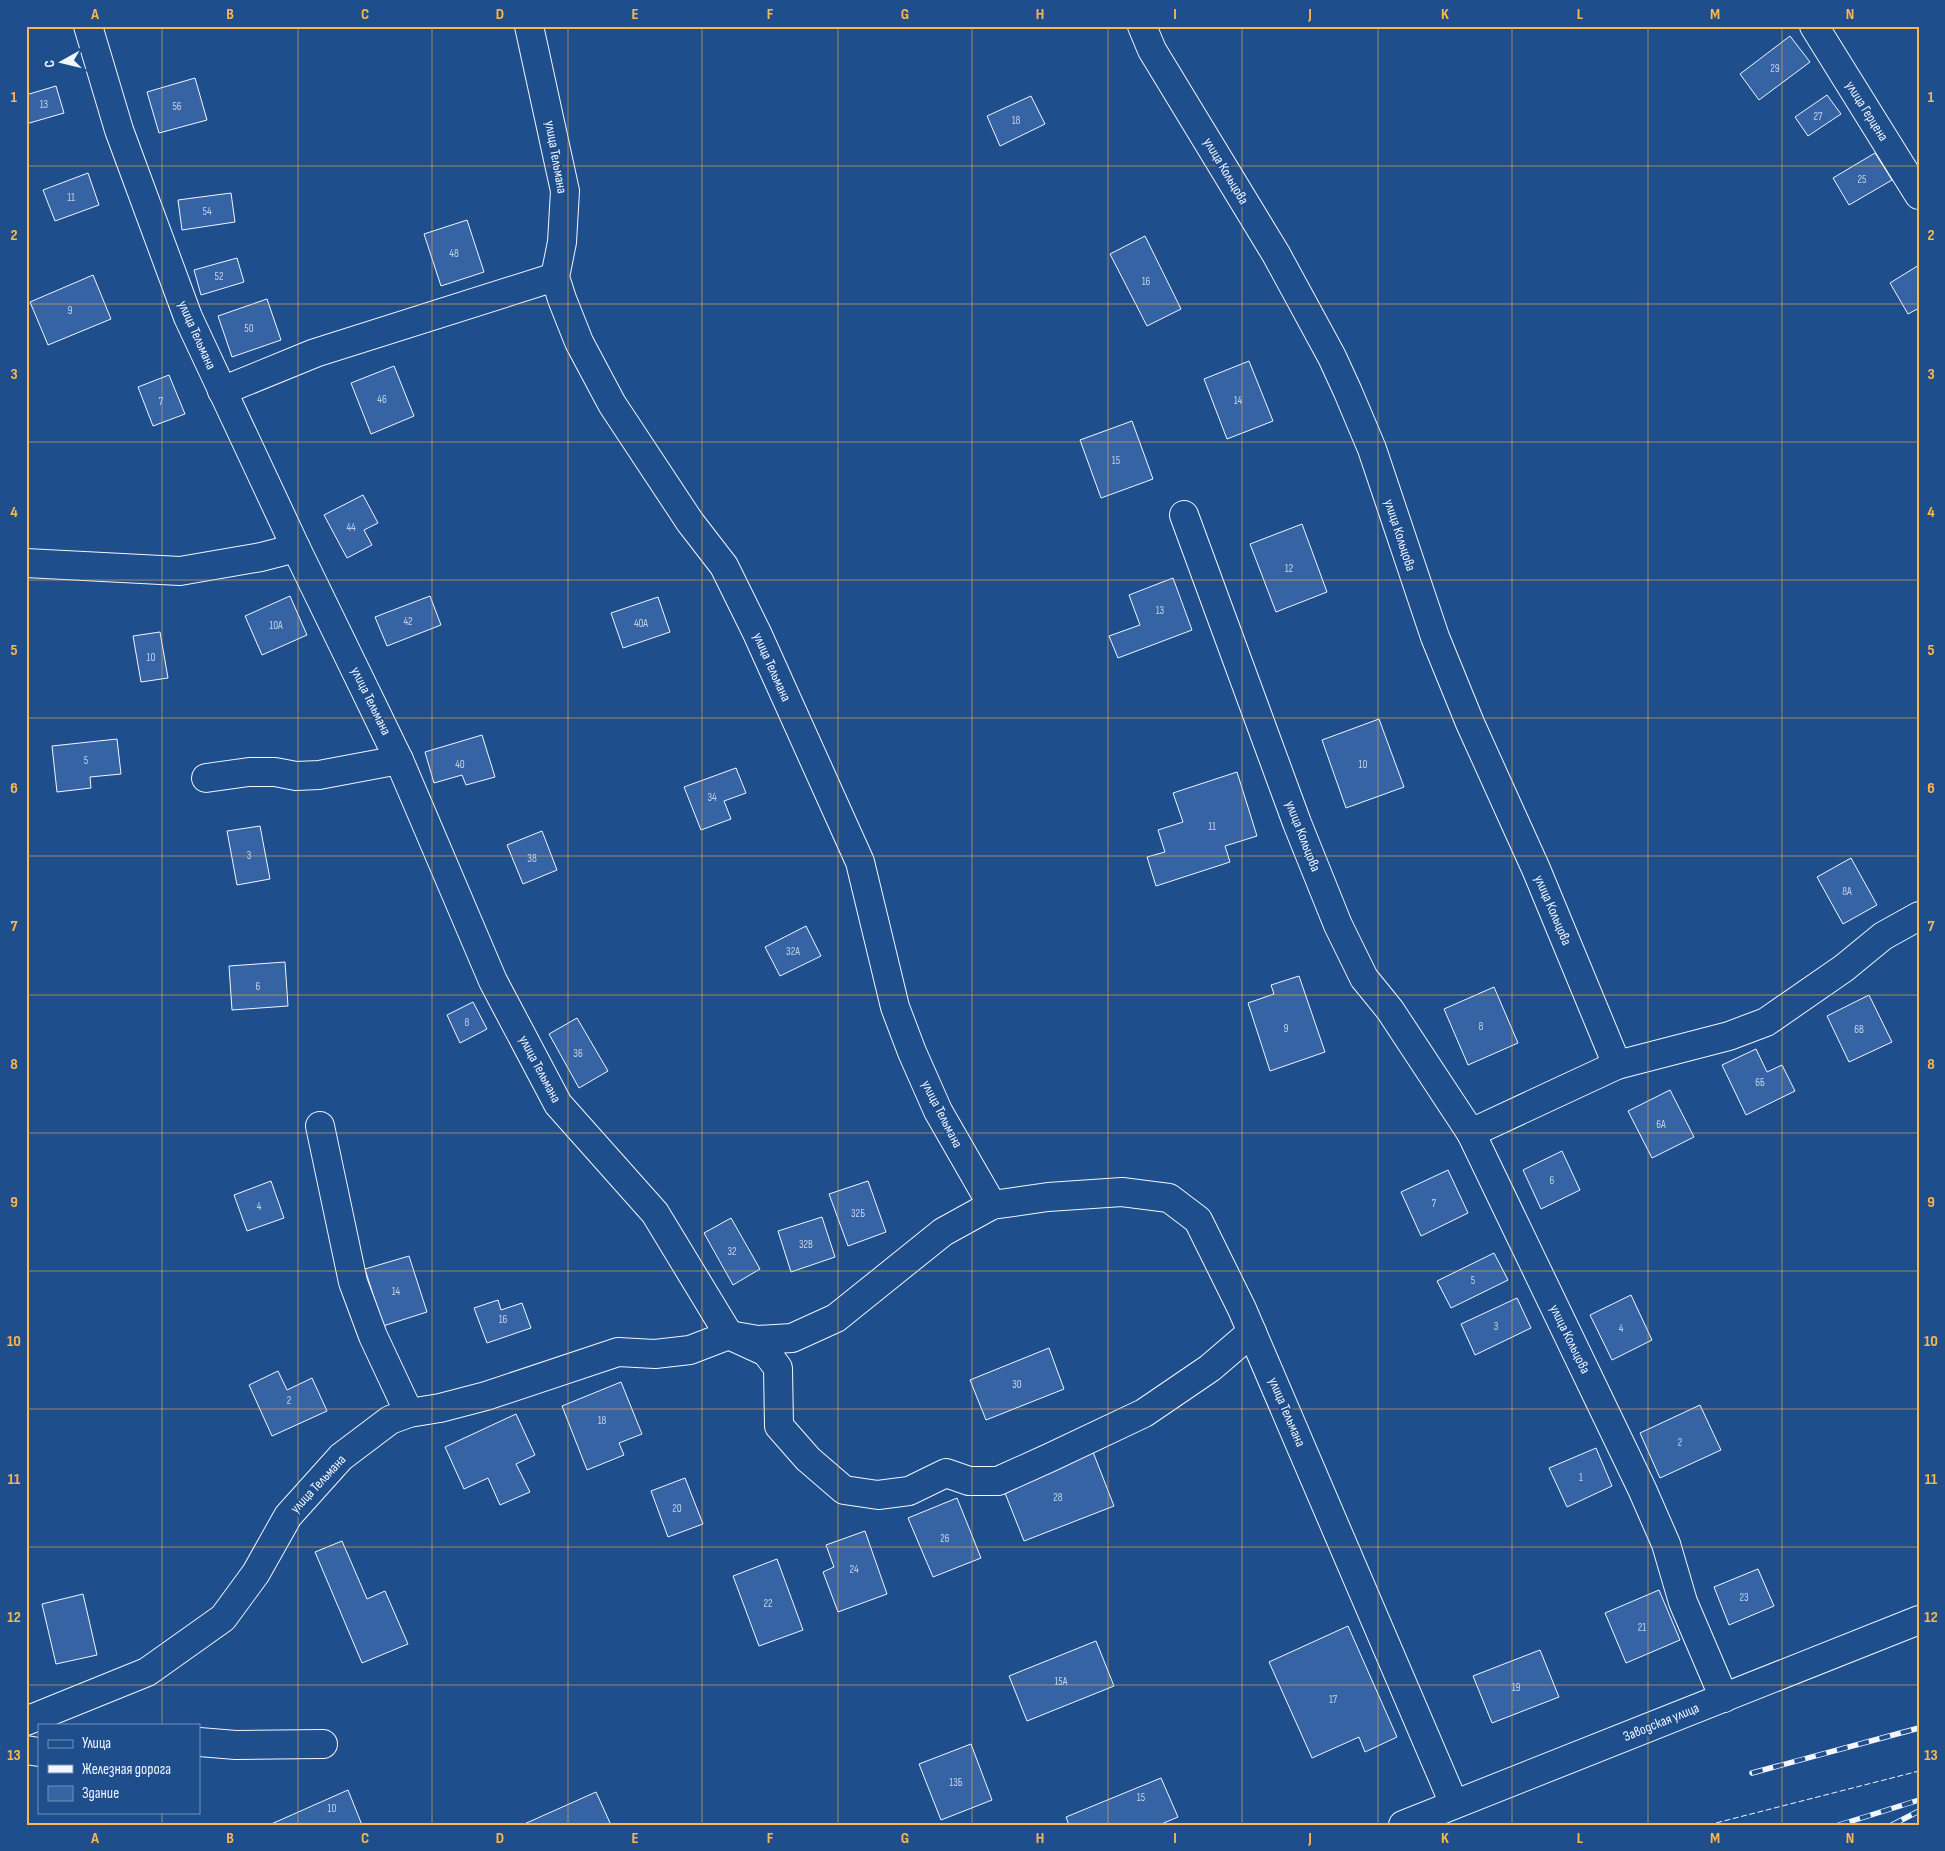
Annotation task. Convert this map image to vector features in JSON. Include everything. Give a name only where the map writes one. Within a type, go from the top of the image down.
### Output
[{"type":"street","name":"улица Тельмана","points":[[88,26],[119,130],[188,318],[296,548],[399,760],[493,981],[558,1104],[655,1214],[729,1335]]},
{"type":"street","name":"улица Тельмана","points":[[529,26],[565,191],[562,242],[555,277],[579,342],[612,404],[690,522],[724,566],[757,633],[860,862],[895,1007],[912,1052],[938,1111],[992,1205]]},
{"type":"street","name":"улица Кольцова","points":[[1142,26],[1152,50],[1276,254],[1332,357],[1372,449],[1434,637],[1470,723],[1536,869],[1617,1065]]},
{"type":"street","name":"улица Герцена","points":[[1814,26],[1919,195]]},
{"type":"street","points":[[222,391],[315,353],[555,277]]},
{"type":"street","name":"улица Кольцoва","points":[[1184,515],[1297,823],[1338,925],[1364,978],[1390,1010],[1471,1133]]},
{"type":"street","points":[[26,563],[180,571],[253,559],[296,548]]},
{"type":"street","points":[[206,778],[249,772],[275,772],[296,776],[319,775],[399,760]]},
{"type":"street","points":[[1471,1133],[1617,1065],[1729,1036],[1766,1022],[1844,968],[1884,936],[1919,916]]},
{"type":"street","points":[[320,1126],[353,1282],[373,1336],[408,1413]]},
{"type":"street","name":"улица Кольцова","points":[[1471,1133],[1642,1489],[1666,1544],[1683,1602],[1724,1698]]},
{"type":"street","name":"улица Тельмана","points":[[26,1722],[147,1672],[223,1618],[256,1573],[288,1516],[341,1457],[390,1420],[408,1413],[440,1408],[486,1396],[618,1352],[654,1354],[690,1350],[729,1335],[758,1340],[792,1338],[836,1318],[943,1232],[992,1205],[1048,1197],[1122,1192],[1169,1198],[1198,1220],[1252,1332],[1454,1804]]},
{"type":"street","points":[[729,1335],[766,1352],[778,1368],[779,1426],[808,1459],[844,1490],[878,1496],[909,1491],[946,1473],[969,1481],[998,1481],[1144,1414],[1210,1368],[1252,1332]]},
{"type":"street","name":"Заводская улица","points":[[1403,1825],[1919,1620]]},
{"type":"street","points":[[200,1742],[236,1745],[323,1744]]},
{"type":"building","points":[[1790,36],[1810,62],[1759,100],[1740,74]]},
{"type":"building","points":[[195,78],[207,120],[159,133],[147,92]]},
{"type":"building","points":[[56,86],[64,113],[26,124],[26,95]]},
{"type":"building","points":[[1827,95],[1841,114],[1808,136],[1795,117]]},
{"type":"building","points":[[1031,96],[1045,124],[1000,146],[987,116]]},
{"type":"building","points":[[1875,153],[1892,180],[1849,205],[1833,178]]},
{"type":"building","points":[[88,173],[99,205],[55,221],[43,190]]},
{"type":"building","points":[[231,193],[235,222],[182,230],[178,200]]},
{"type":"building","points":[[467,220],[484,272],[441,286],[424,234]]},
{"type":"building","points":[[1145,236],[1181,309],[1147,326],[1110,254]]},
{"type":"building","points":[[237,258],[244,282],[201,295],[194,270]]},
{"type":"building","points":[[1919,265],[1919,308],[1908,314],[1890,283]]},
{"type":"building","points":[[93,275],[111,319],[48,345],[30,302]]},
{"type":"building","points":[[267,299],[281,340],[232,357],[218,316]]},
{"type":"building","points":[[1249,361],[1273,421],[1227,439],[1204,379]]},
{"type":"building","points":[[394,366],[414,416],[371,434],[351,383]]},
{"type":"building","points":[[169,375],[185,414],[153,426],[138,387]]},
{"type":"building","points":[[1132,421],[1153,479],[1101,498],[1080,440]]},
{"type":"building","points":[[363,495],[378,523],[364,530],[372,545],[347,558],[324,515]]},
{"type":"building","points":[[1302,524],[1327,592],[1276,612],[1250,544]]},
{"type":"building","points":[[1173,578],[1192,630],[1118,658],[1109,636],[1140,625],[1129,595]]},
{"type":"building","points":[[290,596],[307,635],[262,655],[245,616]]},
{"type":"building","points":[[430,596],[441,625],[387,646],[375,617]]},
{"type":"building","points":[[658,597],[670,632],[623,648],[611,613]]},
{"type":"building","points":[[160,632],[168,678],[141,682],[133,636]]},
{"type":"building","points":[[1379,719],[1404,787],[1346,808],[1322,740]]},
{"type":"building","points":[[482,735],[495,777],[466,785],[462,775],[434,783],[425,752]]},
{"type":"building","points":[[117,739],[121,774],[90,777],[91,788],[57,792],[52,746]]},
{"type":"building","points":[[736,768],[746,793],[724,801],[731,819],[701,830],[684,787]]},
{"type":"building","points":[[1237,772],[1257,836],[1225,846],[1230,862],[1156,886],[1147,857],[1165,852],[1158,830],[1183,822],[1173,793]]},
{"type":"building","points":[[260,826],[270,879],[237,885],[227,831]]},
{"type":"building","points":[[542,831],[557,870],[523,884],[507,845]]},
{"type":"building","points":[[1851,858],[1877,905],[1843,924],[1817,877]]},
{"type":"building","points":[[806,926],[821,956],[780,976],[765,947]]},
{"type":"building","points":[[285,962],[288,1006],[232,1010],[229,966]]},
{"type":"building","points":[[1299,976],[1325,1052],[1270,1071],[1248,1003],[1274,994],[1271,985]]},
{"type":"building","points":[[1494,987],[1518,1043],[1468,1065],[1444,1009]]},
{"type":"building","points":[[1869,995],[1892,1042],[1849,1062],[1827,1016]]},
{"type":"building","points":[[473,1002],[487,1029],[460,1043],[447,1015]]},
{"type":"building","points":[[577,1018],[608,1071],[579,1088],[549,1034]]},
{"type":"building","points":[[1756,1049],[1767,1072],[1782,1065],[1795,1091],[1746,1115],[1722,1065]]},
{"type":"building","points":[[1670,1090],[1694,1137],[1652,1158],[1628,1111]]},
{"type":"building","points":[[1562,1151],[1580,1190],[1541,1209],[1523,1170]]},
{"type":"building","points":[[1448,1170],[1468,1213],[1421,1236],[1401,1192]]},
{"type":"building","points":[[271,1181],[284,1218],[247,1231],[234,1195]]},
{"type":"building","points":[[868,1181],[886,1232],[848,1246],[829,1194]]},
{"type":"building","points":[[822,1217],[835,1257],[791,1272],[778,1231]]},
{"type":"building","points":[[731,1218],[760,1269],[733,1285],[704,1233]]},
{"type":"building","points":[[1494,1253],[1508,1280],[1451,1308],[1437,1281]]},
{"type":"building","points":[[409,1256],[427,1312],[383,1326],[365,1269]]},
{"type":"building","points":[[1631,1295],[1652,1340],[1612,1360],[1590,1315]]},
{"type":"building","points":[[1517,1298],[1531,1328],[1475,1355],[1461,1324]]},
{"type":"building","points":[[498,1300],[501,1310],[522,1303],[531,1328],[487,1343],[474,1308]]},
{"type":"building","points":[[1049,1348],[1064,1389],[986,1420],[970,1380]]},
{"type":"building","points":[[278,1371],[287,1390],[312,1378],[327,1411],[272,1436],[249,1385]]},
{"type":"building","points":[[621,1382],[642,1434],[619,1443],[624,1455],[587,1470],[562,1406]]},
{"type":"building","points":[[1700,1405],[1721,1450],[1660,1478],[1640,1433]]},
{"type":"building","points":[[516,1414],[535,1455],[516,1464],[530,1492],[500,1505],[488,1478],[464,1489],[445,1447]]},
{"type":"building","points":[[1596,1448],[1612,1486],[1567,1507],[1549,1468]]},
{"type":"building","points":[[1093,1452],[1114,1506],[1024,1541],[1003,1488]]},
{"type":"building","points":[[685,1478],[703,1524],[668,1537],[651,1491]]},
{"type":"building","points":[[957,1498],[981,1558],[933,1577],[908,1518]]},
{"type":"building","points":[[865,1531],[887,1594],[838,1612],[823,1572],[834,1567],[826,1545]]},
{"type":"building","points":[[342,1541],[367,1599],[385,1591],[408,1644],[362,1663],[315,1552]]},
{"type":"building","points":[[777,1559],[803,1630],[759,1646],[733,1576]]},
{"type":"building","points":[[1758,1569],[1774,1606],[1729,1625],[1714,1587]]},
{"type":"building","points":[[1659,1590],[1680,1640],[1626,1663],[1605,1613]]},
{"type":"building","points":[[83,1594],[97,1655],[56,1664],[42,1604]]},
{"type":"building","points":[[1348,1626],[1397,1737],[1365,1752],[1359,1737],[1312,1758],[1269,1662]]},
{"type":"building","points":[[1096,1641],[1114,1686],[1027,1721],[1009,1676]]},
{"type":"building","points":[[1540,1650],[1559,1697],[1492,1723],[1473,1676]]},
{"type":"building","points":[[971,1744],[992,1800],[941,1820],[919,1764]]},
{"type":"building","points":[[1161,1778],[1178,1817],[1159,1825],[1069,1825],[1066,1817]]},
{"type":"building","points":[[348,1790],[362,1825],[269,1825]]},
{"type":"building","points":[[596,1792],[611,1825],[522,1825]]},
{"type":"railway","points":[[1752,1773],[1919,1728]]},
{"type":"railway","points":[[1839,1825],[1919,1800]]},
{"type":"railway","points":[[1892,1825],[1919,1811]]},
{"type":"fence","points":[[1708,1825],[1919,1771]]}]
